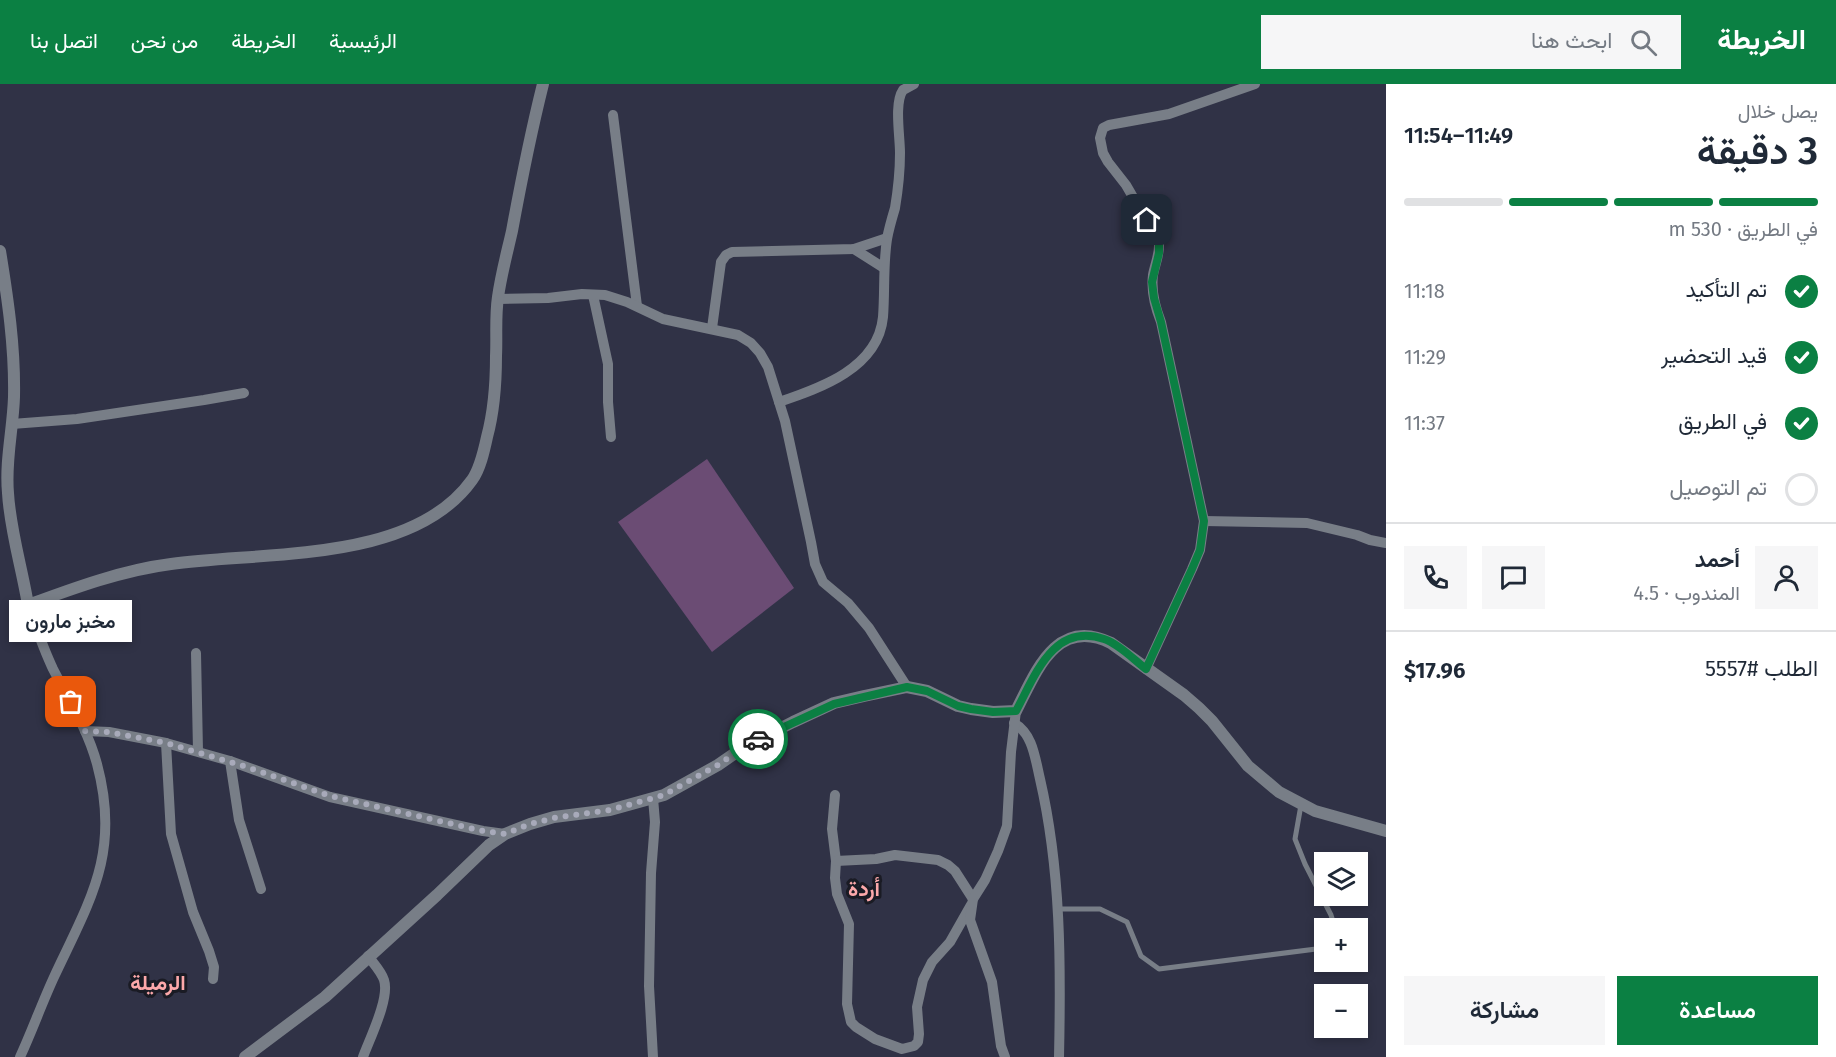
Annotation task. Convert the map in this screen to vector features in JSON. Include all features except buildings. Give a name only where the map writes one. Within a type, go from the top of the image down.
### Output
[{"type":"street","points":[[28,605],[102,580],[152,568],[192,561],[279,556],[338,548],[381,538],[415,526],[446,508],[474,479],[490,424],[495,380],[498,299],[543,84]]},
{"type":"street","points":[[779,402],[825,385],[848,371],[863,360],[877,338],[883,319],[887,238],[898,184],[900,155],[898,103],[903,90],[914,84]]},
{"type":"street","points":[[1146,669],[1192,569],[1202,543],[1204,521],[1154,298],[1152,282],[1159,253],[1159,242],[1126,185],[1108,162],[1100,138],[1104,128],[1109,125],[1169,114],[1255,84]]},
{"type":"street","points":[[613,115],[637,306]]},
{"type":"street","points":[[712,328],[721,262],[726,255],[732,252],[854,249],[887,238]]},
{"type":"street","points":[[854,249],[884,268]]},
{"type":"street","points":[[0,251],[12,334],[14,372],[7,472],[10,516],[28,605],[53,668],[85,731],[97,764],[104,801],[106,830],[102,864],[94,892],[51,983],[20,1057]]},
{"type":"street","points":[[498,299],[592,295],[615,297],[670,321],[738,335],[751,343],[768,367],[785,421],[812,542],[813,557],[819,573],[824,582],[848,603],[869,628],[907,687]]},
{"type":"street","points":[[592,295],[608,364],[611,437]]},
{"type":"street","points":[[12,424],[77,419],[244,393]]},
{"type":"street","points":[[1204,521],[1307,523],[1386,543]]},
{"type":"street","points":[[835,795],[832,829],[836,861],[835,878],[837,894],[850,931],[846,992],[848,1015],[851,1022],[866,1035],[902,1049],[918,1042],[918,997],[928,969],[937,955],[950,942],[994,861],[1006,826],[1015,717],[1046,656],[1060,643],[1082,637],[1103,639],[1191,701],[1212,721],[1248,766],[1279,792],[1300,805],[1386,831]]},
{"type":"street","points":[[196,653],[198,752]]},
{"type":"street","points":[[245,1057],[325,997],[489,845],[505,834],[554,818],[610,810],[654,798],[677,789],[768,734],[834,704],[907,687],[927,691],[958,706],[1015,717],[1026,732],[1032,746],[1053,851],[1058,909],[1059,1057]]},
{"type":"street","points":[[85,731],[109,732],[166,743],[230,761],[330,796],[505,834]]},
{"type":"street","points":[[166,743],[171,834],[193,912],[214,967],[213,979]]},
{"type":"street","points":[[230,761],[239,820],[261,889]]},
{"type":"street","points":[[653,1057],[649,986],[654,798]]},
{"type":"street","points":[[836,861],[876,859],[895,855],[938,860],[955,871],[972,902],[971,926],[992,982],[1005,1057]]},
{"type":"street","points":[[363,1057],[386,989],[382,975],[368,956]]},
{"type":"lane","points":[[1300,805],[1295,839],[1332,918]]},
{"type":"lane","points":[[1058,909],[1100,909],[1127,922],[1141,956],[1159,969],[1314,949]]},
{"type":"shaded area","points":[[707,459],[794,588],[712,652],[618,522]]},
{"type":"way so far","points":[[71,702],[85,731],[109,732],[166,743],[247,767],[330,796],[505,834],[554,818],[610,810],[664,795],[718,765],[758,739]]},
{"type":"place","name":"مخبز مارون","points":[[71,702]]},
{"type":"district","name":"أردة","points":[[864,889]]},
{"type":"district","name":"الرميلة","points":[[158,983]]},
{"type":"route","points":[[758,739],[834,704],[907,687],[927,691],[958,706],[971,709],[993,712],[1016,711],[1046,656],[1060,643],[1070,639],[1082,637],[1103,639],[1146,669],[1200,550],[1204,521],[1161,322],[1156,310],[1152,282],[1159,253],[1159,242],[1147,220]]}]
